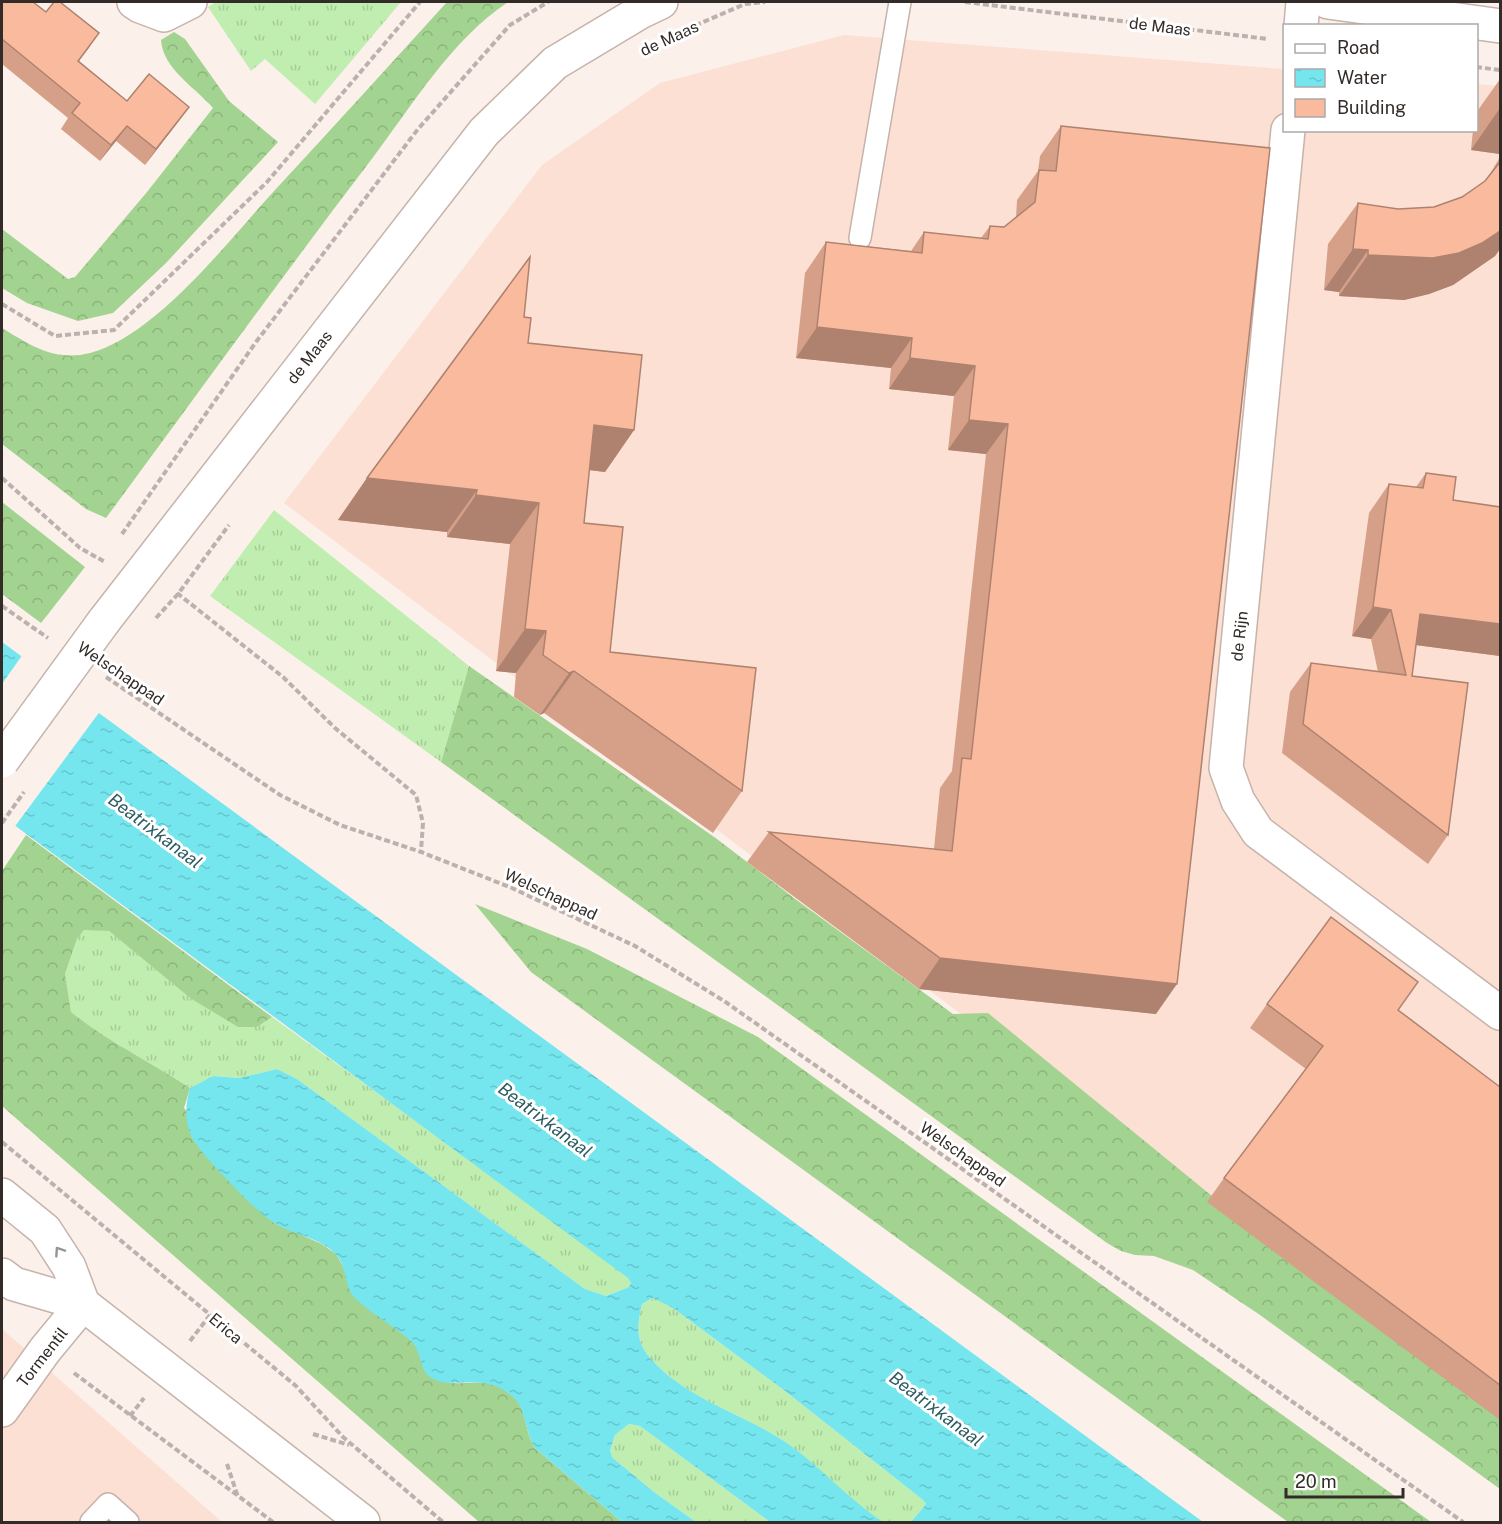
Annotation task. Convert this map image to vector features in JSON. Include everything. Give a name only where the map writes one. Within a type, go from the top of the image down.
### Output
[{"type":"street","points":[[134,2],[164,15],[190,2]]},
{"type":"street","name":"de Maas","points":[[2,761],[104,621],[484,132],[555,63],[639,12],[661,2]]},
{"type":"street","points":[[1292,24],[1303,2]]},
{"type":"street","points":[[1328,2],[1500,26]]},
{"type":"street","name":"de Rijn","points":[[1288,132],[1226,768],[1238,801],[1258,832],[1500,1013]]},
{"type":"street","points":[[2,1195],[45,1230],[69,1267],[83,1304]]},
{"type":"street","points":[[2,1275],[14,1284],[83,1304],[363,1522]]},
{"type":"street","name":"Tormentil","points":[[2,1410],[45,1350],[83,1304]]},
{"type":"lane","points":[[860,238],[900,2]]},
{"type":"lane","points":[[91,1522],[108,1504],[128,1522]]},
{"type":"path","points":[[2,304],[55,336],[114,330],[267,182],[420,2]]},
{"type":"path","points":[[116,544],[256,342],[418,129],[510,25],[548,2]]},
{"type":"path","name":"de Maas","points":[[685,30],[745,4],[765,2]]},
{"type":"path","name":"de Maas","points":[[965,2],[1283,33]]},
{"type":"path","points":[[1478,67],[1500,70]]},
{"type":"path","points":[[2,478],[80,548],[104,561],[110,552]]},
{"type":"path","points":[[234,518],[178,594],[283,677],[335,729],[416,795],[423,823],[421,852]]},
{"type":"path","points":[[2,606],[50,639]]},
{"type":"path","name":"Welschappad","points":[[98,671],[280,795],[340,825],[421,852],[512,888],[635,946],[724,1001],[1463,1522]]},
{"type":"path","name":"Erica","points":[[2,1142],[296,1386],[343,1437],[443,1522]]},
{"type":"path","points":[[130,1416],[273,1522]]},
{"type":"shaded area","points":[[844,35],[1283,69],[1283,132],[1478,132],[1478,84],[1500,86],[1500,1421],[284,503],[542,165],[660,83]]},
{"type":"shaded area","points":[[2,1329],[222,1522],[2,1522]]},
{"type":"green space","points":[[216,2],[401,2],[315,104],[265,59],[251,71],[208,7]]},
{"type":"green space","points":[[447,2],[508,2],[487,17],[450,54],[106,518],[86,509],[2,444],[2,328],[33,346],[54,354],[77,355],[90,353],[115,343],[141,327],[190,284]]},
{"type":"green space","points":[[174,32],[185,39],[229,101],[278,142],[166,263],[113,313],[78,321],[27,303],[2,288],[2,229],[68,279],[75,277],[147,192],[213,108],[167,60],[161,40]]},
{"type":"green space","points":[[2,502],[85,567],[41,623],[2,594]]},
{"type":"green space","points":[[274,510],[469,666],[441,762],[210,596]]},
{"type":"green space","points":[[469,666],[717,839],[953,1014],[988,1013],[1212,1196],[1500,1412],[1500,1489],[1260,1315],[1193,1270],[1154,1256],[1135,1255],[1121,1251],[1107,1243],[441,762]]},
{"type":"green space","points":[[26,835],[272,1017],[257,1027],[238,1027],[190,998],[109,931],[84,930],[77,939],[65,974],[71,1012],[100,1033],[190,1088],[184,1108],[274,1223],[322,1244],[336,1254],[346,1272],[352,1294],[412,1341],[421,1353],[425,1371],[442,1381],[489,1383],[508,1391],[520,1405],[535,1448],[622,1522],[479,1522],[2,1106],[2,871]]},
{"type":"green space","points":[[475,904],[587,949],[758,1037],[1431,1522],[1288,1522],[531,972]]},
{"type":"green space","points":[[84,930],[109,931],[190,998],[257,1027],[272,1017],[580,1240],[628,1278],[631,1283],[629,1287],[606,1296],[585,1289],[297,1079],[277,1069],[239,1078],[213,1076],[190,1088],[100,1033],[71,1012],[65,974],[77,939]]},
{"type":"green space","points":[[654,1298],[673,1308],[785,1391],[926,1504],[911,1522],[880,1521],[856,1504],[789,1445],[699,1396],[665,1373],[642,1346],[639,1333],[642,1304]]},
{"type":"green space","points":[[629,1424],[640,1426],[770,1522],[696,1522],[654,1492],[613,1458],[610,1451],[615,1435]]},
{"type":"water","name":"Beatrixkanaal","points":[[2,642],[1203,1522],[911,1522],[926,1504],[923,1500],[785,1391],[673,1308],[653,1298],[642,1304],[639,1333],[642,1346],[665,1373],[698,1396],[787,1443],[883,1522],[770,1522],[640,1426],[629,1424],[615,1435],[610,1451],[613,1458],[654,1492],[696,1522],[622,1522],[535,1448],[521,1408],[515,1399],[504,1390],[492,1385],[448,1383],[430,1377],[424,1370],[412,1342],[362,1305],[351,1293],[342,1265],[331,1250],[315,1240],[273,1222],[243,1196],[209,1160],[191,1135],[186,1114],[190,1088],[213,1076],[239,1078],[277,1069],[297,1079],[585,1289],[606,1296],[629,1287],[631,1283],[628,1278],[2,816]]},
{"type":"pier","points":[[23,654],[101,710],[13,829],[2,820],[2,684]]},
{"type":"building","points":[[2,2],[33,2],[46,12],[54,2],[60,2],[99,33],[78,61],[127,101],[149,74],[189,107],[156,149],[127,126],[111,145],[72,113],[80,103],[2,39]]},
{"type":"building","points":[[1061,126],[1270,148],[1177,984],[940,958],[769,832],[952,851],[962,758],[971,759],[1008,424],[969,420],[975,366],[910,358],[912,338],[817,327],[826,242],[922,253],[924,232],[988,239],[990,226],[1004,227],[1035,202],[1039,170],[1056,171]]},
{"type":"building","points":[[1500,162],[1500,231],[1482,243],[1459,253],[1433,258],[1368,255],[1368,250],[1353,249],[1358,203],[1398,209],[1434,207],[1462,197],[1485,181]]},
{"type":"building","points":[[530,257],[524,317],[531,318],[528,343],[642,355],[634,430],[594,425],[584,523],[623,527],[610,652],[756,668],[742,791],[574,671],[569,673],[543,655],[546,631],[525,629],[539,503],[476,495],[477,490],[367,478]]},
{"type":"building","points":[[1426,473],[1456,477],[1453,500],[1500,507],[1500,624],[1420,614],[1412,676],[1468,683],[1448,835],[1303,724],[1311,663],[1406,675],[1391,610],[1373,607],[1389,484],[1423,488]]},
{"type":"building","points":[[1331,917],[1418,982],[1398,1010],[1500,1087],[1500,1385],[1224,1178],[1323,1046],[1267,1004]]}]
